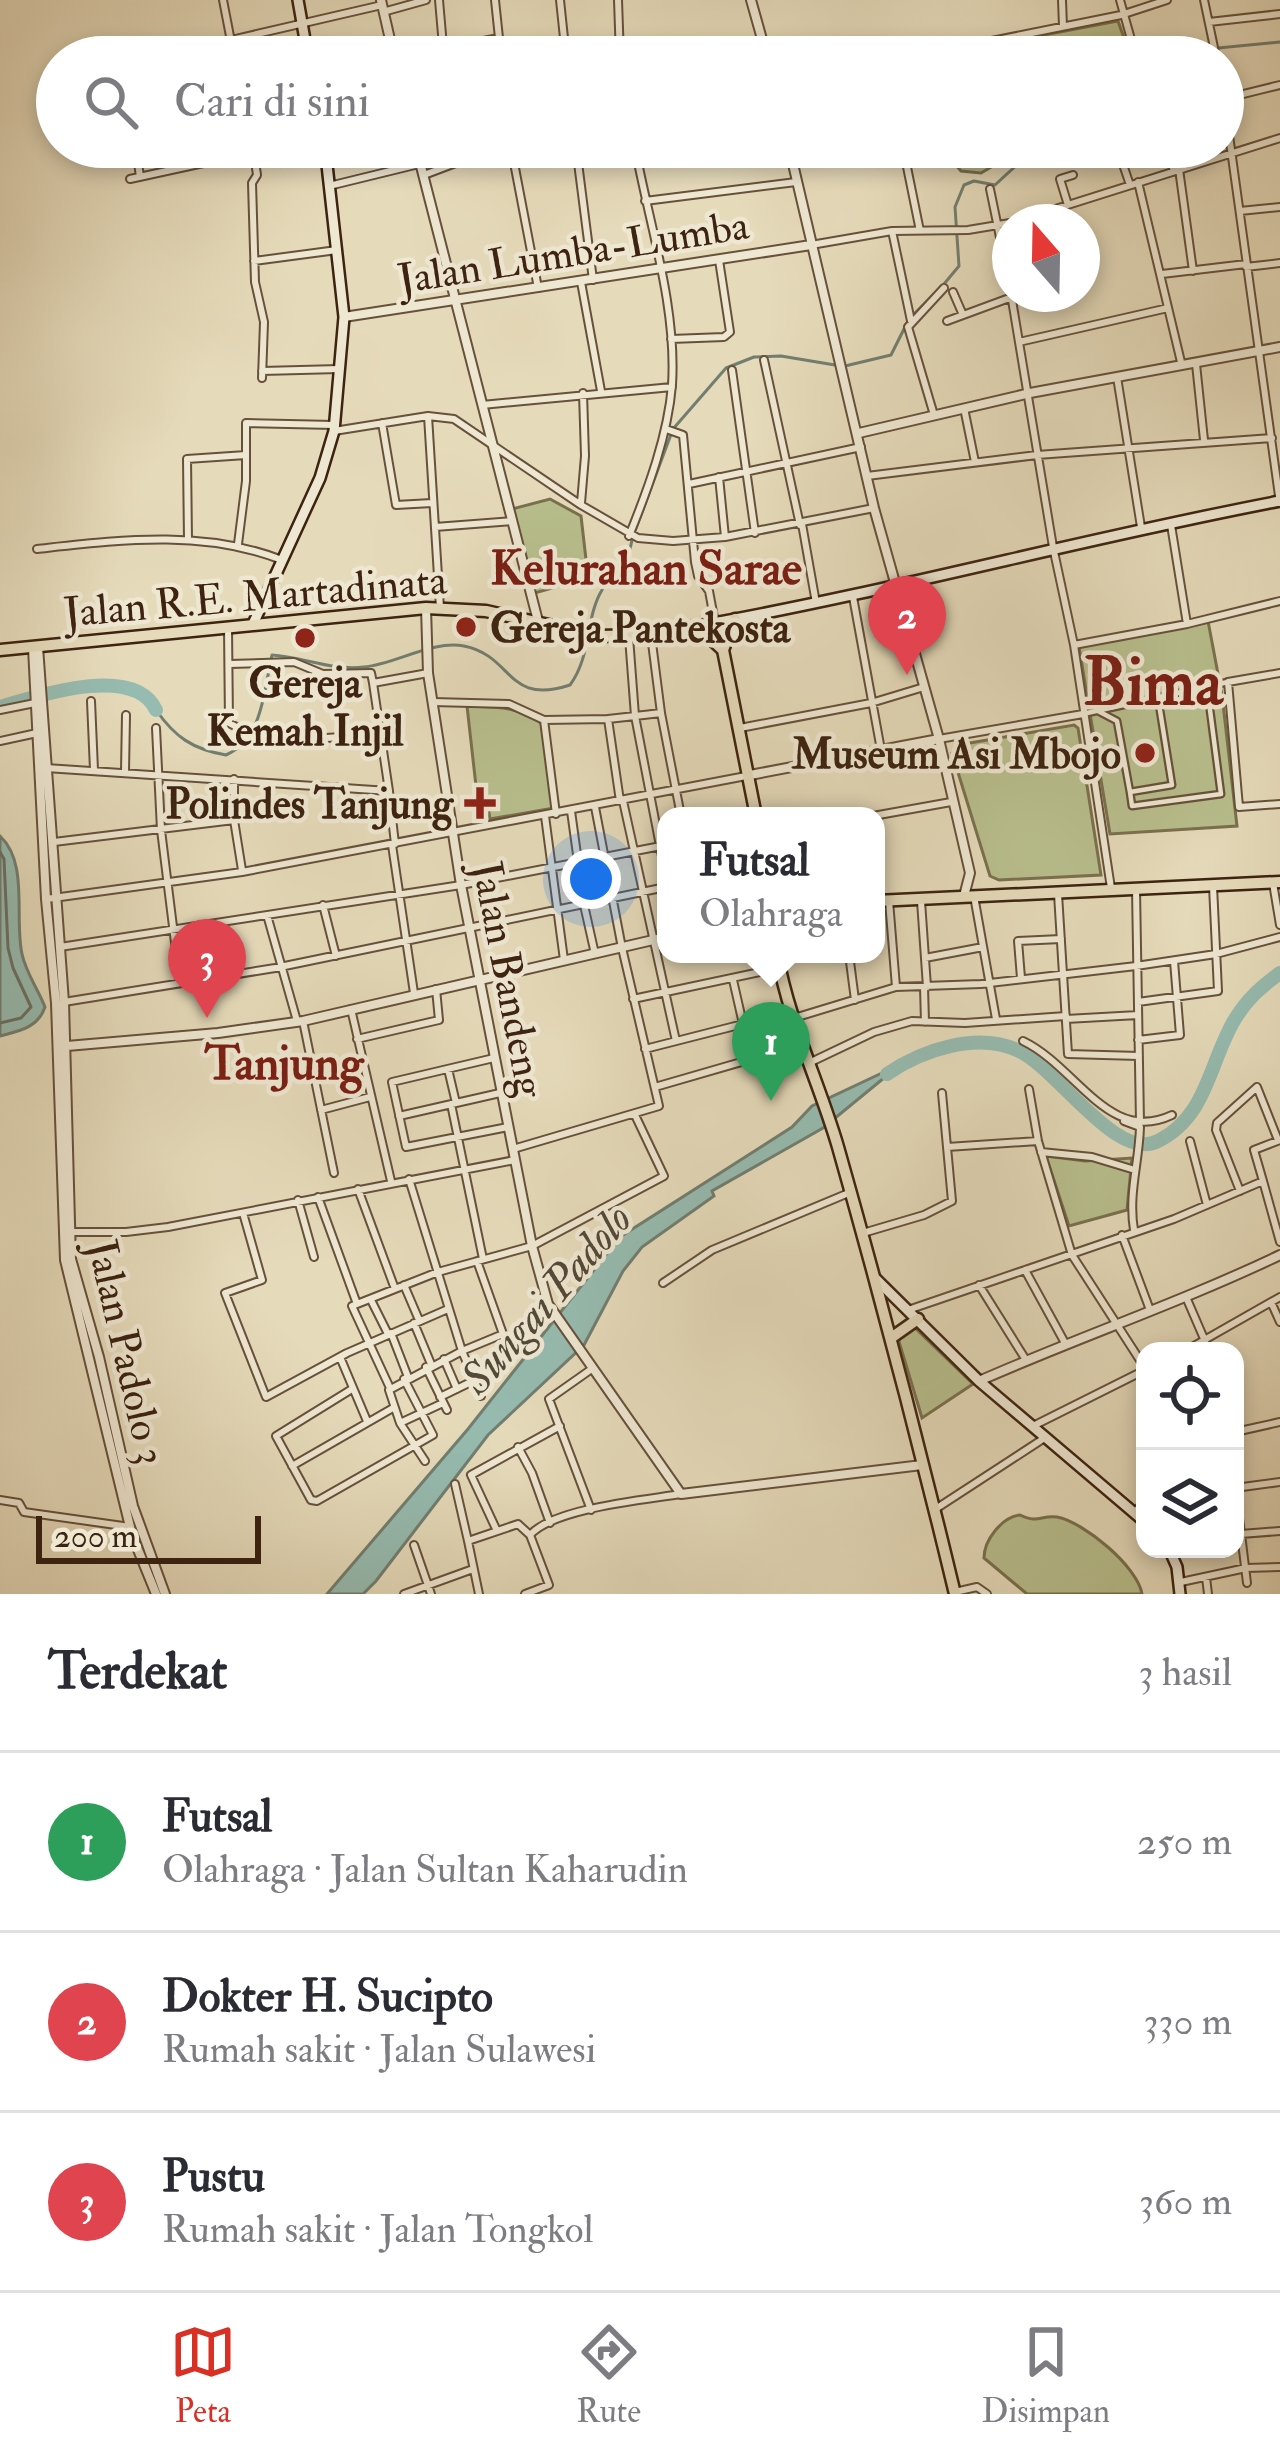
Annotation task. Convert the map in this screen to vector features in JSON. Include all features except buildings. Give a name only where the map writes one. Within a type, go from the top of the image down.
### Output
[{"type":"highway","name":"Jalan R.E. Martadinata","points":[[0,650],[426,608],[486,610],[598,636],[651,635],[697,626]]},
{"type":"highway","points":[[735,619],[723,650],[755,807]]},
{"type":"highway","points":[[697,626],[723,650]]},
{"type":"highway","points":[[885,901],[1277,882]]},
{"type":"highway","points":[[778,963],[876,1279],[955,1593]]},
{"type":"highway","points":[[891,1338],[913,1315]]},
{"type":"main road","points":[[298,0],[304,36]]},
{"type":"main road","points":[[253,624],[320,478],[334,428],[344,317],[327,168]]},
{"type":"main road","points":[[697,626],[853,597],[1142,527],[1280,502]]},
{"type":"main road","points":[[876,1279],[980,1381],[1134,1513]]},
{"type":"main road","points":[[1176,1558],[1181,1588]]},
{"type":"street","points":[[223,0],[230,36]]},
{"type":"street","points":[[250,36],[426,0]]},
{"type":"street","points":[[439,0],[442,36]]},
{"type":"street","points":[[495,0],[499,36]]},
{"type":"street","points":[[560,0],[564,36]]},
{"type":"street","points":[[618,0],[619,36]]},
{"type":"street","points":[[751,0],[760,36]]},
{"type":"street","points":[[1062,0],[1063,26]]},
{"type":"street","points":[[1120,0],[1128,36]]},
{"type":"street","points":[[1014,36],[1121,15],[1167,0]]},
{"type":"street","points":[[1204,0],[1212,36]]},
{"type":"street","points":[[382,6],[391,36]]},
{"type":"street","points":[[1209,22],[1280,14]]},
{"type":"street","points":[[1244,92],[1280,86]]},
{"type":"street","points":[[1244,149],[1280,138]]},
{"type":"street","points":[[135,168],[135,178],[176,168]]},
{"type":"street","points":[[254,168],[254,261],[264,322],[262,375],[339,369]]},
{"type":"street","points":[[329,186],[404,168]]},
{"type":"street","points":[[422,168],[538,621]]},
{"type":"street","points":[[424,175],[442,168]]},
{"type":"street","points":[[515,168],[538,288]]},
{"type":"street","points":[[580,168],[593,280]]},
{"type":"street","points":[[639,168],[670,339],[673,432],[687,484],[698,576],[709,591],[715,623]]},
{"type":"street","points":[[794,168],[874,508],[939,739],[970,873],[996,1019]]},
{"type":"street","points":[[907,168],[920,231]]},
{"type":"street","points":[[1127,168],[1162,274],[1181,362]]},
{"type":"street","points":[[1071,204],[1183,168]]},
{"type":"street","points":[[1235,168],[1280,502]]},
{"type":"street","points":[[1177,170],[1193,271]]},
{"type":"street","points":[[1068,204],[1060,179],[1073,175]]},
{"type":"street","points":[[645,201],[797,182]]},
{"type":"street","points":[[990,189],[993,204]]},
{"type":"street","points":[[1240,211],[1280,207]]},
{"type":"street","points":[[812,245],[892,231],[992,228]]},
{"type":"street","points":[[892,231],[912,323]]},
{"type":"street","name":"Jalan Lumba-Lumba","points":[[344,317],[812,245]]},
{"type":"street","points":[[254,261],[337,250]]},
{"type":"street","points":[[670,339],[724,337],[730,332],[719,260]]},
{"type":"street","points":[[1162,274],[1280,263]]},
{"type":"street","points":[[581,281],[601,391]]},
{"type":"street","points":[[934,415],[908,327],[948,290],[963,315]]},
{"type":"street","points":[[946,321],[992,302]]},
{"type":"street","points":[[1019,342],[1170,308]]},
{"type":"street","points":[[1014,312],[1112,889]]},
{"type":"street","points":[[859,433],[1117,375],[1280,347]]},
{"type":"street","points":[[764,360],[817,604]]},
{"type":"street","points":[[1196,360],[1204,442]]},
{"type":"street","points":[[732,370],[754,532]]},
{"type":"street","points":[[1117,375],[1142,527]]},
{"type":"street","points":[[482,405],[672,387]]},
{"type":"street","points":[[581,505],[583,393]]},
{"type":"street","points":[[964,408],[975,462]]},
{"type":"street","points":[[428,416],[440,608]]},
{"type":"street","points":[[238,544],[247,422],[334,428],[428,416],[454,419],[632,537],[693,541],[801,525],[874,508]]},
{"type":"street","points":[[382,423],[396,505],[434,503]]},
{"type":"street","points":[[632,537],[673,432]]},
{"type":"street","points":[[867,476],[1037,454],[1272,438]]},
{"type":"street","points":[[687,484],[861,447]]},
{"type":"street","points":[[188,539],[188,457],[246,455]]},
{"type":"street","points":[[719,477],[725,537]]},
{"type":"street","points":[[435,527],[514,520]]},
{"type":"street","points":[[1170,522],[1187,624]]},
{"type":"street","points":[[37,549],[188,539],[238,544],[282,560]]},
{"type":"street","points":[[853,597],[881,750]]},
{"type":"street","points":[[1074,644],[1280,601]]},
{"type":"street","name":"Jalan Bandeng","points":[[426,608],[428,673],[460,885],[532,1246],[550,1310],[593,1368]]},
{"type":"street","points":[[228,627],[229,723],[264,737],[294,740],[380,733]]},
{"type":"street","points":[[651,635],[680,807]]},
{"type":"street","points":[[629,637],[635,716],[657,826]]},
{"type":"street","points":[[36,647],[37,733],[62,1046]]},
{"type":"street","points":[[230,664],[295,662],[323,674],[371,673],[415,993]]},
{"type":"street","points":[[373,683],[428,673]]},
{"type":"street","points":[[51,898],[242,872],[1098,712],[1280,673]]},
{"type":"street","points":[[1228,682],[1239,807],[1280,804]]},
{"type":"street","points":[[740,728],[871,704],[925,687]]},
{"type":"street","points":[[1098,712],[1117,721],[1132,806],[1221,794],[1207,687]]},
{"type":"street","points":[[1130,792],[1172,784],[1158,698]]},
{"type":"street","points":[[0,710],[38,701]]},
{"type":"street","points":[[38,701],[52,843],[51,898],[64,1002],[62,1046]]},
{"type":"street","points":[[91,701],[94,770]]},
{"type":"street","points":[[433,702],[509,704],[544,720],[662,712]]},
{"type":"street","points":[[125,772],[126,716]]},
{"type":"street","points":[[608,719],[657,963]]},
{"type":"street","points":[[544,720],[556,814]]},
{"type":"street","points":[[156,728],[160,830],[180,983]]},
{"type":"street","points":[[0,741],[37,733]]},
{"type":"street","points":[[46,768],[389,791]]},
{"type":"street","points":[[234,779],[242,872]]},
{"type":"street","points":[[885,814],[951,802]]},
{"type":"street","points":[[69,1232],[126,1232],[464,1168],[658,1108],[596,807]]},
{"type":"street","points":[[571,811],[595,954]]},
{"type":"street","points":[[545,816],[564,960]]},
{"type":"street","points":[[52,843],[234,820]]},
{"type":"street","points":[[60,946],[460,885],[657,846]]},
{"type":"street","points":[[970,873],[974,896]]},
{"type":"street","points":[[1277,882],[1280,925]]},
{"type":"street","points":[[1138,1002],[1218,992],[1213,886]]},
{"type":"street","points":[[64,1002],[336,956],[657,889]]},
{"type":"street","points":[[1134,1230],[1130,1204],[1140,1126],[1136,889]]},
{"type":"street","points":[[1058,890],[1068,1054],[1138,1056]]},
{"type":"street","points":[[920,898],[925,1022]]},
{"type":"street","points":[[323,905],[336,956]]},
{"type":"street","points":[[267,915],[300,1021],[334,1173]]},
{"type":"street","points":[[885,920],[896,988]]},
{"type":"street","points":[[792,1019],[896,988],[990,983],[1136,966],[1280,938]]},
{"type":"street","points":[[1021,980],[1018,941],[1061,939]]},
{"type":"street","points":[[62,1046],[300,1021],[657,940]]},
{"type":"street","points":[[925,958],[983,946]]},
{"type":"street","points":[[1138,1040],[1180,1035],[1174,961]]},
{"type":"street","points":[[657,963],[676,1041]]},
{"type":"street","points":[[850,963],[855,1000]]},
{"type":"street","points":[[633,999],[779,968]]},
{"type":"street","points":[[645,1049],[742,1024],[732,978]]},
{"type":"street","points":[[357,1039],[438,1021],[436,989]]},
{"type":"street","points":[[351,1009],[391,1182]]},
{"type":"street","points":[[807,1064],[882,1029],[925,1022],[1138,1015]]},
{"type":"street","points":[[1023,1041],[1044,1051],[1123,1121],[1140,1126],[1172,1115]]},
{"type":"street","points":[[655,1088],[800,1045]]},
{"type":"street","name":"Jalan Padolo 3","points":[[62,1046],[68,1259],[160,1594]]},
{"type":"street","points":[[494,1058],[392,1082],[406,1147],[508,1127]]},
{"type":"street","points":[[390,1388],[503,1334],[480,1260],[448,1069]]},
{"type":"street","points":[[1240,1191],[1217,1123],[1257,1087],[1279,1140],[1254,1150],[1280,1241]]},
{"type":"street","points":[[1029,1088],[1038,1141],[1072,1255],[1136,1355]]},
{"type":"street","points":[[399,1116],[500,1093]]},
{"type":"street","points":[[863,1233],[924,1216],[952,1201],[942,1093]]},
{"type":"street","points":[[321,1110],[371,1097]]},
{"type":"street","points":[[424,1461],[393,1408],[390,1388],[352,1306],[438,1272],[532,1246],[664,1176],[635,1115]]},
{"type":"street","points":[[947,1147],[1038,1141]]},
{"type":"street","points":[[1190,1141],[1207,1205]]},
{"type":"street","points":[[1042,1152],[1092,1157],[1135,1170]]},
{"type":"street","points":[[409,1179],[472,1382],[481,1396]]},
{"type":"street","points":[[913,1315],[1263,1181]]},
{"type":"street","points":[[358,1189],[417,1322],[444,1403]]},
{"type":"street","points":[[662,1283],[712,1250],[851,1192]]},
{"type":"street","points":[[318,1197],[357,1304]]},
{"type":"street","points":[[298,1200],[314,1257]]},
{"type":"street","name":"Jalan Padolo 3","points":[[64,1211],[68,1259]]},
{"type":"street","points":[[243,1213],[262,1280],[225,1293],[266,1397],[340,1357],[448,1309]]},
{"type":"street","points":[[1122,1235],[1150,1310]]},
{"type":"street","points":[[980,1381],[1280,1255]]},
{"type":"street","points":[[1025,1270],[1064,1343]]},
{"type":"street","points":[[980,1286],[1026,1360]]},
{"type":"street","points":[[352,1389],[276,1435],[311,1500],[317,1501],[433,1435],[370,1298]]},
{"type":"street","points":[[1186,1298],[1205,1340],[1280,1298]]},
{"type":"street","points":[[1271,1302],[1280,1322]]},
{"type":"street","points":[[340,1357],[367,1420]]},
{"type":"street","points":[[444,1360],[457,1389]]},
{"type":"street","points":[[591,1510],[549,1400],[593,1368],[681,1494]]},
{"type":"street","points":[[1033,1426],[1136,1374]]},
{"type":"street","points":[[400,1423],[444,1403],[472,1382]]},
{"type":"street","name":"Jalan Padolo 3","points":[[104,1401],[130,1527],[160,1594]]},
{"type":"street","points":[[292,1467],[393,1408]]},
{"type":"street","points":[[1244,1430],[1280,1422]]},
{"type":"street","points":[[496,1531],[472,1475],[560,1426]]},
{"type":"street","points":[[934,1510],[1046,1438]]},
{"type":"street","points":[[518,1447],[550,1523]]},
{"type":"street","points":[[530,1535],[591,1510],[681,1494],[922,1466]]},
{"type":"street","points":[[1244,1487],[1280,1482]]},
{"type":"street","points":[[455,1484],[478,1594]]},
{"type":"street","points":[[0,1501],[19,1503],[24,1512],[130,1527]]},
{"type":"street","points":[[468,1541],[518,1524],[530,1535],[551,1590],[525,1594]]},
{"type":"street","points":[[1244,1534],[1280,1531]]},
{"type":"street","points":[[414,1545],[429,1590]]},
{"type":"street","points":[[1244,1558],[1247,1583]]},
{"type":"street","points":[[1181,1588],[1206,1576],[1280,1567]]},
{"type":"street","points":[[404,1594],[429,1590],[473,1569]]},
{"type":"street","points":[[1206,1576],[1208,1594]]},
{"type":"street","points":[[955,1593],[976,1587],[987,1594]]},
{"type":"green space","points":[[1118,21],[1123,36],[1039,36]]},
{"type":"green space","points":[[958,168],[989,168],[981,173]]},
{"type":"green space","points":[[550,499],[581,516],[587,568],[575,573],[570,583],[535,593],[512,509]]},
{"type":"green space","points":[[1208,621],[1237,826],[1110,834],[1079,647]]},
{"type":"green space","points":[[467,706],[515,710],[541,723],[554,808],[490,819],[486,795],[477,795]]},
{"type":"green space","points":[[1074,725],[1101,875],[999,880],[990,876],[952,753],[964,744]]},
{"type":"green space","points":[[1046,1156],[1085,1161],[1132,1158],[1127,1210],[1069,1226]]},
{"type":"green space","points":[[912,1325],[973,1384],[922,1418],[897,1335]]},
{"type":"green space","points":[[1020,1515],[1057,1517],[1081,1527],[1131,1571],[1142,1594],[1027,1594],[984,1558],[995,1530]]},
{"type":"water","points":[[0,836],[18,875],[22,954],[45,1007],[33,1024],[0,1036]]},
{"type":"water","points":[[901,1064],[823,1128],[712,1191],[714,1196],[642,1247],[623,1271],[584,1345],[488,1435],[376,1581],[363,1594],[327,1594],[468,1429],[620,1237],[792,1127],[812,1106]]},
{"type":"waterway","points":[[1244,46],[1280,42]]},
{"type":"waterway","points":[[944,284],[959,266],[955,207],[964,185],[974,181],[995,185],[1013,168]]},
{"type":"waterway","points":[[845,366],[891,355],[909,319],[933,295]]},
{"type":"waterway","points":[[635,531],[673,429],[726,368],[754,357],[781,356],[835,365]]},
{"type":"waterway","points":[[156,710],[185,740],[226,755],[255,726],[272,655],[352,668],[439,646],[464,646],[493,659],[522,685],[549,690],[570,685],[582,661],[597,601],[632,540]]},
{"type":"waterway","points":[[0,707],[107,685],[144,696],[156,710]]},
{"type":"waterway","name":"Sungai Padolo","points":[[887,1074],[951,1046],[1003,1045],[1034,1061],[1124,1139],[1142,1144],[1158,1141],[1175,1130],[1197,1103],[1245,1005],[1280,973]]},
{"type":"place","name":"Gereja Pantekosta","points":[[466,627]]},
{"type":"place","name":"Gereja Kemah Injil","points":[[305,638]]},
{"type":"place","name":"Dokter H. Sucipto","points":[[907,675]]},
{"type":"place","name":"Museum Asi Mbojo","points":[[1145,753]]},
{"type":"place","name":"Polindes Tanjung","points":[[480,803]]},
{"type":"place","name":"Pustu","points":[[207,1018]]},
{"type":"place","name":"Futsal","points":[[771,1101]]},
{"type":"district","name":"Kelurahan Sarae","points":[[646,567]]},
{"type":"district","name":"Bima","points":[[1153,681]]},
{"type":"district","name":"Tanjung","points":[[284,1062]]}]
